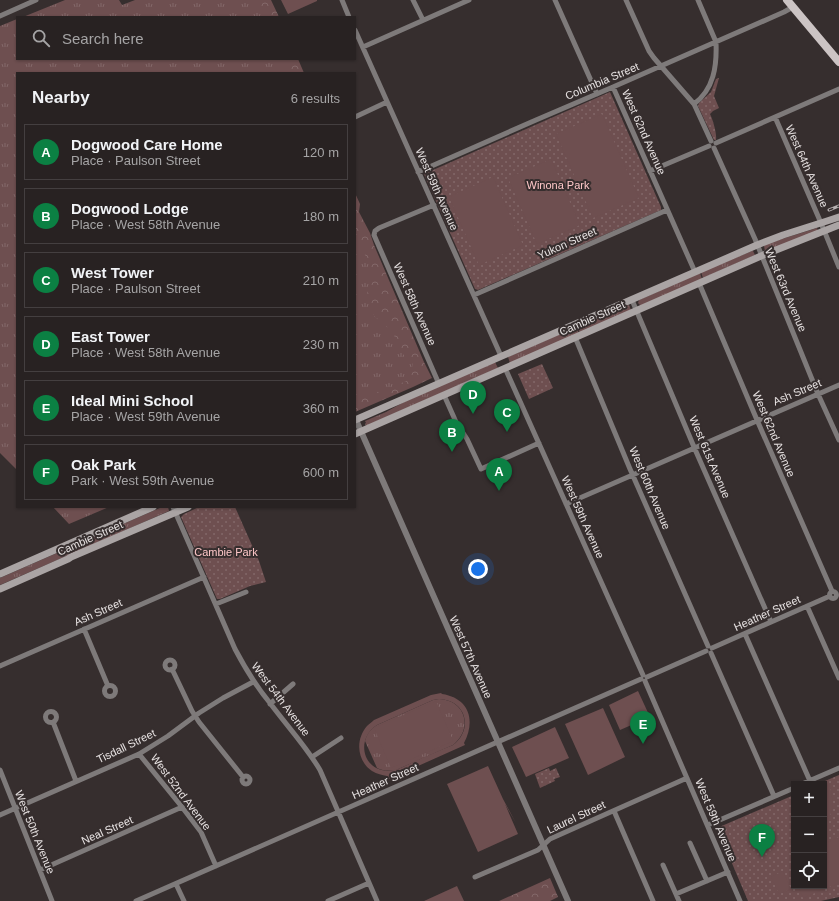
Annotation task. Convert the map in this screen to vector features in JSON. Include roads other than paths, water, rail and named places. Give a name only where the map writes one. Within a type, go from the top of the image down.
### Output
[{"type":"main road","points":[[787,0],[839,62]]},
{"type":"main road","name":"Cambie Street","points":[[358,433],[444,395],[632,300],[757,245],[839,217]]},
{"type":"main road","name":"Cambie Street","points":[[356,420],[439,384],[504,364],[575,337],[761,256],[839,225]]},
{"type":"main road","name":"Cambie Street","points":[[0,574],[151,508]]},
{"type":"main road","name":"Cambie Street","points":[[0,589],[174,510]]},
{"type":"street","points":[[0,16],[36,0]]},
{"type":"street","points":[[342,0],[349,16]]},
{"type":"street","points":[[413,0],[423,20]]},
{"type":"street","points":[[363,47],[469,0]]},
{"type":"street","points":[[555,0],[597,94]]},
{"type":"street","name":"West 63rd Avenue","points":[[626,0],[649,51],[694,104],[757,245],[818,394],[839,440]]},
{"type":"street","points":[[694,104],[705,92],[714,77],[716,49],[716,42],[698,0]]},
{"type":"street","name":"Columbia Street","points":[[418,172],[793,7]]},
{"type":"street","name":"West 59th Avenue","points":[[356,32],[644,678],[740,901]]},
{"type":"street","name":"West 62nd Avenue","points":[[613,87],[695,272]]},
{"type":"street","points":[[650,171],[839,89]]},
{"type":"street","points":[[356,117],[387,102]]},
{"type":"street","name":"West 64th Avenue","points":[[774,117],[825,231],[839,267]]},
{"type":"street","name":"West 58th Avenue","points":[[434,205],[379,228],[375,231],[374,238],[439,384]]},
{"type":"street","name":"Yukon Street","points":[[474,295],[667,210]]},
{"type":"street","name":"West 62nd Avenue","points":[[699,284],[757,420],[834,593]]},
{"type":"street","name":"West 61st Avenue","points":[[632,300],[694,447],[771,622]]},
{"type":"street","name":"West 60th Avenue","points":[[575,337],[632,474],[774,796]]},
{"type":"street","name":"Ash Street","points":[[566,504],[839,385]]},
{"type":"street","points":[[444,395],[456,422],[467,439],[481,469],[539,443]]},
{"type":"street","name":"West 57th Avenue","points":[[358,433],[498,742],[568,901]]},
{"type":"street","name":"West 54th Avenue","points":[[174,510],[237,654],[253,682],[312,757],[320,770],[377,901]]},
{"type":"street","name":"Ash Street","points":[[0,666],[204,577]]},
{"type":"street","points":[[216,604],[246,592]]},
{"type":"street","name":"Heather Street","points":[[136,901],[745,634],[834,593]]},
{"type":"street","points":[[807,606],[839,678]]},
{"type":"street","points":[[84,629],[108,686]]},
{"type":"street","points":[[745,634],[810,781],[839,768]]},
{"type":"street","points":[[172,669],[199,722],[243,777]]},
{"type":"street","name":"Tisdall Street","points":[[0,815],[139,754],[223,698],[253,682]]},
{"type":"street","points":[[270,704],[293,684]]},
{"type":"street","points":[[53,722],[76,781]]},
{"type":"street","points":[[312,757],[341,738]]},
{"type":"street","name":"West 52nd Avenue","points":[[139,754],[201,832],[216,866]]},
{"type":"street","name":"West 50th Avenue","points":[[0,770],[52,901]]},
{"type":"street","name":"Laurel Street","points":[[475,877],[538,850],[550,839],[687,778]]},
{"type":"street","points":[[708,826],[791,789]]},
{"type":"street","name":"Neal Street","points":[[40,870],[182,807]]},
{"type":"street","points":[[614,811],[653,901]]},
{"type":"street","points":[[690,843],[707,881]]},
{"type":"street","points":[[663,865],[679,901]]},
{"type":"street","points":[[676,894],[728,872]]},
{"type":"street","points":[[328,901],[369,883]]},
{"type":"street","points":[[176,884],[184,901]]},
{"type":"railway","points":[[829,210],[839,206]]},
{"type":"place","name":"East Tower","points":[[473,414]]},
{"type":"place","name":"West Tower","points":[[507,432]]},
{"type":"place","name":"Dogwood Lodge","points":[[452,452]]},
{"type":"place","name":"Dogwood Care Home","points":[[499,491]]},
{"type":"place","name":"Ideal Mini School","points":[[643,744]]},
{"type":"place","name":"Oak Park","points":[[762,857]]},
{"type":"park label","name":"Winona Park","points":[[558,185]]},
{"type":"park label","name":"Cambie Park","points":[[226,552]]}]
